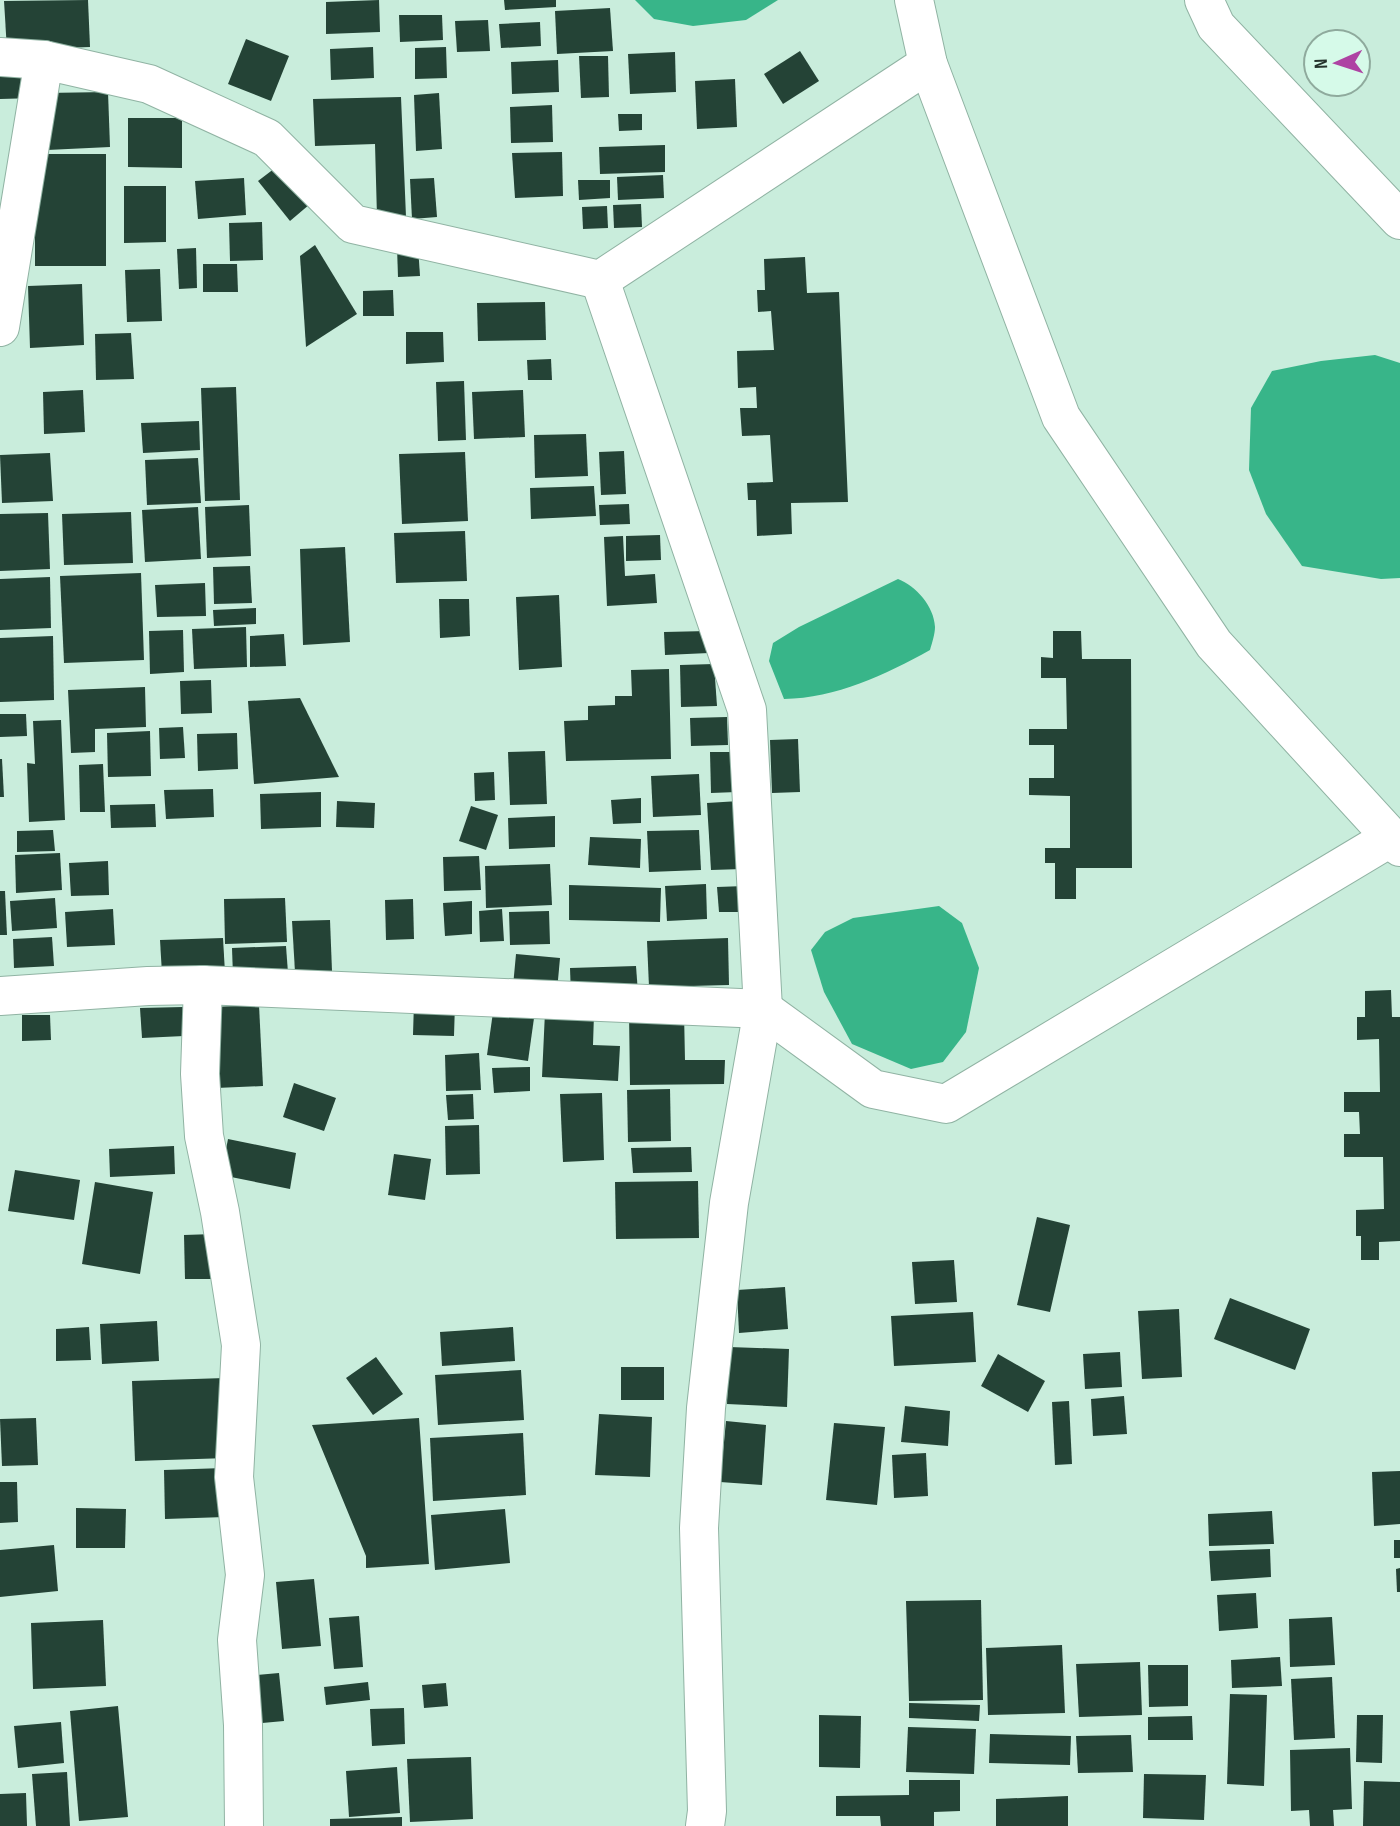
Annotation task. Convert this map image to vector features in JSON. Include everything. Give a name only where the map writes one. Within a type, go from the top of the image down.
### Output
[{"type":"street","points":[[0,996],[203,985],[763,1009],[873,1089],[946,1104],[1395,843],[1213,644],[1061,416],[928,64],[914,0]]},
{"type":"street","points":[[1204,0],[1216,26],[1400,220]]},
{"type":"street","points":[[0,57],[44,60],[149,84],[267,138],[353,224],[600,280],[928,64]]},
{"type":"street","points":[[0,327],[44,60]]},
{"type":"street","points":[[600,280],[747,710],[763,1009],[729,1203],[706,1408],[699,1528],[705,1826]]},
{"type":"street","points":[[203,985],[200,1074],[204,1136],[220,1212],[241,1345],[234,1477],[245,1575],[237,1640],[243,1725],[244,1826]]},
{"type":"shaded area","points":[[635,0],[778,0],[746,20],[693,26],[654,19]]},
{"type":"shaded area","points":[[1375,355],[1400,363],[1400,578],[1381,579],[1302,566],[1266,514],[1249,470],[1251,408],[1272,371],[1321,361]]},
{"type":"shaded area","points":[[898,579],[917,592],[928,604],[935,627],[930,650],[860,684],[803,698],[784,699],[769,661],[773,643],[799,627]]},
{"type":"shaded area","points":[[939,906],[962,923],[979,968],[966,1032],[943,1062],[911,1069],[852,1044],[824,992],[811,950],[825,932],[853,918]]},
{"type":"building","points":[[88,0],[90,47],[7,50],[4,1]]},
{"type":"building","points":[[379,0],[380,32],[326,34],[326,2]]},
{"type":"building","points":[[504,0],[556,0],[556,7],[505,10]]},
{"type":"building","points":[[610,8],[613,51],[557,54],[555,11]]},
{"type":"building","points":[[399,15],[442,15],[443,40],[400,42]]},
{"type":"building","points":[[488,20],[490,51],[457,52],[455,21]]},
{"type":"building","points":[[540,22],[541,46],[501,48],[499,24]]},
{"type":"building","points":[[246,39],[289,56],[271,101],[228,84]]},
{"type":"building","points":[[373,47],[374,78],[331,80],[330,49]]},
{"type":"building","points":[[446,47],[447,78],[415,79],[415,48]]},
{"type":"building","points":[[800,51],[819,81],[783,104],[764,74]]},
{"type":"building","points":[[675,52],[676,92],[630,94],[628,54]]},
{"type":"building","points":[[579,56],[608,56],[609,97],[581,98]]},
{"type":"building","points":[[558,60],[559,92],[512,94],[511,62]]},
{"type":"building","points":[[33,67],[35,98],[0,99],[0,69]]},
{"type":"building","points":[[735,79],[737,127],[697,129],[695,81]]},
{"type":"building","points":[[108,92],[110,147],[47,150],[45,93]]},
{"type":"building","points":[[439,93],[442,149],[416,151],[414,95]]},
{"type":"building","points":[[401,97],[406,217],[377,217],[375,144],[315,146],[313,99]]},
{"type":"building","points":[[552,105],[553,142],[511,143],[510,107]]},
{"type":"building","points":[[618,114],[642,114],[642,130],[619,131]]},
{"type":"building","points":[[128,118],[182,118],[182,168],[128,167]]},
{"type":"building","points":[[665,145],[665,172],[600,174],[599,147]]},
{"type":"building","points":[[562,152],[563,196],[515,198],[512,153]]},
{"type":"building","points":[[35,154],[106,154],[106,266],[35,266]]},
{"type":"building","points":[[279,165],[310,204],[290,221],[258,181]]},
{"type":"building","points":[[663,175],[664,198],[618,200],[617,177]]},
{"type":"building","points":[[244,178],[246,215],[198,219],[195,181]]},
{"type":"building","points":[[434,178],[437,217],[412,219],[410,179]]},
{"type":"building","points":[[578,180],[610,180],[610,198],[579,200]]},
{"type":"building","points":[[124,186],[166,186],[166,242],[124,243]]},
{"type":"building","points":[[641,204],[642,227],[614,228],[613,205]]},
{"type":"building","points":[[607,206],[608,228],[583,229],[582,207]]},
{"type":"building","points":[[262,222],[263,260],[230,261],[229,223]]},
{"type":"building","points":[[315,245],[357,314],[306,347],[300,256]]},
{"type":"building","points":[[418,246],[420,276],[398,277],[397,247]]},
{"type":"building","points":[[196,248],[197,288],[179,289],[177,249]]},
{"type":"building","points":[[805,257],[807,293],[839,292],[848,502],[791,503],[792,534],[757,536],[756,500],[748,500],[747,483],[773,482],[770,435],[742,436],[740,408],[757,408],[756,387],[738,388],[737,351],[774,350],[771,311],[758,312],[757,290],[765,290],[764,259]]},
{"type":"building","points":[[203,264],[237,264],[238,292],[203,292]]},
{"type":"building","points":[[160,269],[162,321],[127,322],[125,270]]},
{"type":"building","points":[[82,284],[84,345],[30,348],[28,286]]},
{"type":"building","points":[[393,290],[394,316],[363,316],[363,291]]},
{"type":"building","points":[[545,302],[546,340],[478,341],[477,303]]},
{"type":"building","points":[[406,332],[443,332],[444,362],[406,364]]},
{"type":"building","points":[[131,333],[134,379],[96,380],[95,334]]},
{"type":"building","points":[[551,359],[552,380],[528,380],[527,360]]},
{"type":"building","points":[[464,381],[466,440],[438,441],[436,382]]},
{"type":"building","points":[[236,387],[240,500],[205,501],[201,388]]},
{"type":"building","points":[[83,390],[85,432],[44,434],[43,392]]},
{"type":"building","points":[[523,390],[525,437],[474,439],[472,392]]},
{"type":"building","points":[[199,421],[200,450],[143,453],[141,423]]},
{"type":"building","points":[[586,434],[588,476],[535,478],[534,435]]},
{"type":"building","points":[[624,451],[626,494],[601,495],[599,452]]},
{"type":"building","points":[[465,452],[468,521],[402,524],[399,454]]},
{"type":"building","points":[[50,453],[53,501],[2,503],[0,455]]},
{"type":"building","points":[[198,458],[201,503],[147,505],[145,460]]},
{"type":"building","points":[[594,486],[596,516],[531,519],[530,488]]},
{"type":"building","points":[[629,504],[630,524],[600,525],[599,505]]},
{"type":"building","points":[[249,505],[251,556],[207,558],[205,507]]},
{"type":"building","points":[[198,507],[201,559],[145,562],[142,510]]},
{"type":"building","points":[[131,512],[133,563],[64,565],[62,514]]},
{"type":"building","points":[[48,513],[50,569],[0,571],[0,514]]},
{"type":"building","points":[[465,531],[467,581],[396,583],[394,533]]},
{"type":"building","points":[[660,535],[661,560],[626,561],[626,536]]},
{"type":"building","points":[[623,536],[625,576],[655,574],[657,603],[607,606],[604,537]]},
{"type":"building","points":[[345,547],[350,642],[303,645],[300,549]]},
{"type":"building","points":[[250,566],[252,603],[214,604],[213,567]]},
{"type":"building","points":[[141,573],[144,660],[64,663],[60,576]]},
{"type":"building","points":[[50,577],[51,628],[0,630],[0,579]]},
{"type":"building","points":[[205,583],[206,616],[157,617],[155,585]]},
{"type":"building","points":[[559,595],[562,667],[519,670],[516,597]]},
{"type":"building","points":[[439,599],[469,599],[470,636],[440,638]]},
{"type":"building","points":[[256,608],[256,624],[214,626],[213,610]]},
{"type":"building","points":[[246,627],[247,667],[194,669],[192,629]]},
{"type":"building","points":[[183,630],[184,672],[150,674],[149,631]]},
{"type":"building","points":[[708,631],[709,653],[665,655],[664,632]]},
{"type":"building","points":[[1053,631],[1081,631],[1082,659],[1131,659],[1132,868],[1076,868],[1076,899],[1055,899],[1055,863],[1045,863],[1045,848],[1070,848],[1070,796],[1029,795],[1029,778],[1054,778],[1054,745],[1029,745],[1029,729],[1067,729],[1066,678],[1041,678],[1041,657],[1053,658]]},
{"type":"building","points":[[284,634],[286,666],[250,667],[250,636]]},
{"type":"building","points":[[53,636],[54,700],[0,702],[0,638]]},
{"type":"building","points":[[714,664],[717,706],[681,707],[680,665]]},
{"type":"building","points":[[669,669],[671,759],[566,761],[564,721],[588,720],[588,706],[615,705],[615,696],[632,696],[631,670]]},
{"type":"building","points":[[211,680],[212,713],[181,714],[180,681]]},
{"type":"building","points":[[145,687],[146,727],[95,729],[95,752],[71,753],[68,690]]},
{"type":"building","points":[[300,698],[339,777],[254,784],[248,701]]},
{"type":"building","points":[[0,714],[26,714],[27,736],[0,737]]},
{"type":"building","points":[[727,717],[728,745],[691,746],[690,718]]},
{"type":"building","points":[[61,720],[65,820],[29,822],[27,763],[35,764],[33,721]]},
{"type":"building","points":[[183,727],[185,758],[160,759],[159,728]]},
{"type":"building","points":[[150,731],[151,776],[108,777],[107,733]]},
{"type":"building","points":[[237,733],[238,769],[198,771],[197,734]]},
{"type":"building","points":[[798,739],[800,792],[772,793],[770,740]]},
{"type":"building","points":[[545,751],[547,804],[510,805],[508,752]]},
{"type":"building","points":[[710,752],[734,752],[737,792],[711,793]]},
{"type":"building","points":[[2,759],[4,797],[0,797]]},
{"type":"building","points":[[103,764],[105,812],[80,812],[79,765]]},
{"type":"building","points":[[494,772],[495,800],[475,801],[474,773]]},
{"type":"building","points":[[699,774],[701,815],[653,817],[651,776]]},
{"type":"building","points":[[213,789],[214,817],[166,819],[164,790]]},
{"type":"building","points":[[321,792],[321,827],[261,829],[260,794]]},
{"type":"building","points":[[641,798],[641,823],[613,824],[611,800]]},
{"type":"building","points":[[337,801],[375,803],[374,828],[336,827]]},
{"type":"building","points":[[739,801],[743,869],[711,870],[707,803]]},
{"type":"building","points":[[155,804],[156,827],[111,828],[110,805]]},
{"type":"building","points":[[471,806],[498,815],[486,850],[459,841]]},
{"type":"building","points":[[555,816],[555,847],[509,849],[508,818]]},
{"type":"building","points":[[53,830],[55,851],[17,852],[17,831]]},
{"type":"building","points":[[699,830],[701,870],[649,872],[647,831]]},
{"type":"building","points":[[590,837],[641,839],[640,868],[588,865]]},
{"type":"building","points":[[60,853],[62,890],[16,893],[15,855]]},
{"type":"building","points":[[479,856],[481,890],[444,891],[443,857]]},
{"type":"building","points":[[108,861],[109,895],[71,896],[69,863]]},
{"type":"building","points":[[550,864],[552,905],[486,908],[485,866]]},
{"type":"building","points":[[706,884],[707,919],[667,921],[665,886]]},
{"type":"building","points":[[569,885],[661,888],[660,922],[569,920]]},
{"type":"building","points":[[745,886],[746,912],[719,912],[717,887]]},
{"type":"building","points":[[0,891],[5,891],[7,935],[0,935]]},
{"type":"building","points":[[55,898],[57,928],[12,931],[10,901]]},
{"type":"building","points":[[285,898],[287,942],[225,944],[224,899]]},
{"type":"building","points":[[413,899],[414,939],[386,940],[385,900]]},
{"type":"building","points":[[472,901],[472,934],[445,936],[443,903]]},
{"type":"building","points":[[113,909],[115,945],[67,947],[65,912]]},
{"type":"building","points":[[502,909],[504,941],[480,942],[479,911]]},
{"type":"building","points":[[549,911],[550,944],[510,945],[509,912]]},
{"type":"building","points":[[330,920],[332,971],[295,972],[292,921]]},
{"type":"building","points":[[52,937],[54,966],[14,968],[13,939]]},
{"type":"building","points":[[223,938],[225,973],[162,974],[160,940]]},
{"type":"building","points":[[728,938],[729,985],[649,987],[647,941]]},
{"type":"building","points":[[286,946],[288,973],[233,976],[232,948]]},
{"type":"building","points":[[516,954],[560,958],[557,991],[513,986]]},
{"type":"building","points":[[636,966],[638,993],[571,996],[570,968]]},
{"type":"building","points":[[1391,990],[1392,1017],[1400,1017],[1400,1241],[1379,1242],[1379,1260],[1361,1260],[1361,1236],[1356,1236],[1356,1210],[1384,1209],[1383,1157],[1344,1157],[1344,1134],[1360,1134],[1359,1112],[1344,1112],[1344,1092],[1380,1092],[1379,1039],[1357,1040],[1357,1017],[1365,1017],[1365,991]]},
{"type":"building","points":[[414,1002],[455,1003],[454,1036],[413,1035]]},
{"type":"building","points":[[259,1005],[263,1086],[216,1088],[212,1007]]},
{"type":"building","points":[[494,1005],[535,1011],[528,1061],[487,1055]]},
{"type":"building","points":[[183,1007],[184,1036],[142,1038],[140,1008]]},
{"type":"building","points":[[545,1012],[594,1014],[593,1045],[620,1046],[618,1081],[542,1077]]},
{"type":"building","points":[[629,1012],[684,1012],[685,1060],[725,1060],[724,1084],[630,1085]]},
{"type":"building","points":[[22,1015],[50,1015],[51,1040],[22,1041]]},
{"type":"building","points":[[479,1053],[481,1090],[446,1091],[445,1055]]},
{"type":"building","points":[[530,1067],[530,1091],[494,1093],[492,1068]]},
{"type":"building","points":[[294,1083],[336,1098],[324,1131],[283,1117]]},
{"type":"building","points":[[670,1089],[671,1141],[628,1142],[627,1090]]},
{"type":"building","points":[[602,1093],[604,1160],[563,1162],[560,1094]]},
{"type":"building","points":[[473,1094],[474,1119],[448,1120],[446,1095]]},
{"type":"building","points":[[479,1125],[480,1174],[446,1175],[445,1126]]},
{"type":"building","points":[[228,1139],[296,1153],[290,1189],[221,1175]]},
{"type":"building","points":[[174,1146],[175,1174],[110,1177],[109,1149]]},
{"type":"building","points":[[691,1147],[692,1172],[633,1173],[631,1148]]},
{"type":"building","points":[[394,1154],[431,1159],[425,1200],[388,1195]]},
{"type":"building","points":[[15,1170],[80,1180],[74,1220],[8,1211]]},
{"type":"building","points":[[698,1181],[699,1238],[616,1239],[615,1182]]},
{"type":"building","points":[[95,1182],[153,1192],[140,1274],[82,1264]]},
{"type":"building","points":[[1037,1217],[1070,1225],[1050,1312],[1017,1305]]},
{"type":"building","points":[[214,1234],[216,1279],[185,1279],[184,1235]]},
{"type":"building","points":[[954,1260],[957,1302],[915,1304],[912,1262]]},
{"type":"building","points":[[785,1287],[788,1329],[739,1333],[737,1290]]},
{"type":"building","points":[[1230,1298],[1310,1329],[1295,1370],[1214,1339]]},
{"type":"building","points":[[1179,1309],[1182,1377],[1142,1379],[1138,1311]]},
{"type":"building","points":[[973,1312],[976,1362],[894,1366],[891,1316]]},
{"type":"building","points":[[157,1321],[159,1361],[102,1364],[100,1324]]},
{"type":"building","points":[[89,1327],[91,1360],[56,1361],[56,1329]]},
{"type":"building","points":[[513,1327],[515,1361],[442,1366],[440,1332]]},
{"type":"building","points":[[729,1347],[789,1349],[787,1407],[727,1404]]},
{"type":"building","points":[[1120,1352],[1122,1387],[1085,1389],[1083,1354]]},
{"type":"building","points":[[998,1354],[1045,1381],[1028,1412],[981,1386]]},
{"type":"building","points":[[376,1357],[403,1394],[373,1415],[346,1378]]},
{"type":"building","points":[[621,1367],[664,1367],[664,1400],[621,1400]]},
{"type":"building","points":[[521,1370],[524,1420],[438,1425],[435,1375]]},
{"type":"building","points":[[225,1378],[228,1458],[135,1461],[132,1381]]},
{"type":"building","points":[[1124,1396],[1127,1434],[1093,1436],[1091,1399]]},
{"type":"building","points":[[1069,1401],[1072,1464],[1055,1465],[1052,1402]]},
{"type":"building","points":[[905,1406],[950,1411],[948,1446],[901,1442]]},
{"type":"building","points":[[599,1414],[652,1417],[650,1477],[595,1475]]},
{"type":"building","points":[[36,1418],[38,1465],[2,1466],[0,1419]]},
{"type":"building","points":[[419,1418],[429,1564],[366,1568],[366,1556],[312,1425]]},
{"type":"building","points":[[726,1421],[766,1425],[762,1485],[720,1482]]},
{"type":"building","points":[[834,1423],[885,1427],[877,1505],[826,1500]]},
{"type":"building","points":[[523,1433],[526,1495],[433,1501],[430,1438]]},
{"type":"building","points":[[926,1453],[928,1496],[894,1498],[892,1455]]},
{"type":"building","points":[[224,1468],[225,1517],[165,1519],[164,1470]]},
{"type":"building","points":[[1400,1471],[1400,1524],[1374,1526],[1372,1472]]},
{"type":"building","points":[[0,1482],[17,1482],[18,1522],[0,1523]]},
{"type":"building","points":[[76,1508],[126,1509],[125,1548],[76,1548]]},
{"type":"building","points":[[505,1509],[510,1563],[435,1570],[431,1515]]},
{"type":"building","points":[[1272,1511],[1274,1544],[1209,1546],[1208,1514]]},
{"type":"building","points":[[1394,1540],[1400,1540],[1400,1558],[1394,1558]]},
{"type":"building","points":[[54,1545],[58,1591],[0,1597],[0,1550]]},
{"type":"building","points":[[1270,1549],[1271,1577],[1211,1581],[1209,1551]]},
{"type":"building","points":[[1400,1568],[1400,1592],[1397,1592],[1396,1569]]},
{"type":"building","points":[[314,1579],[321,1646],[282,1649],[276,1582]]},
{"type":"building","points":[[1256,1593],[1258,1628],[1219,1631],[1217,1595]]},
{"type":"building","points":[[981,1600],[983,1700],[909,1701],[906,1601]]},
{"type":"building","points":[[359,1616],[363,1667],[334,1669],[329,1618]]},
{"type":"building","points":[[1332,1617],[1335,1665],[1290,1667],[1289,1619]]},
{"type":"building","points":[[103,1620],[106,1686],[33,1689],[31,1623]]},
{"type":"building","points":[[1062,1645],[1065,1713],[988,1715],[986,1648]]},
{"type":"building","points":[[1280,1657],[1282,1686],[1232,1688],[1231,1660]]},
{"type":"building","points":[[1140,1662],[1142,1715],[1079,1717],[1076,1664]]},
{"type":"building","points":[[1148,1665],[1188,1665],[1188,1706],[1149,1707]]},
{"type":"building","points":[[279,1673],[284,1721],[251,1724],[246,1676]]},
{"type":"building","points":[[1332,1677],[1335,1738],[1294,1740],[1291,1679]]},
{"type":"building","points":[[368,1682],[370,1700],[326,1705],[324,1687]]},
{"type":"building","points":[[446,1683],[448,1706],[424,1708],[422,1685]]},
{"type":"building","points":[[1230,1694],[1267,1695],[1264,1786],[1227,1784]]},
{"type":"building","points":[[909,1703],[980,1705],[979,1721],[909,1718]]},
{"type":"building","points":[[118,1706],[128,1817],[79,1821],[70,1711]]},
{"type":"building","points":[[404,1708],[405,1744],[372,1746],[370,1709]]},
{"type":"building","points":[[819,1715],[861,1716],[860,1768],[819,1767]]},
{"type":"building","points":[[1357,1715],[1383,1715],[1382,1763],[1356,1762]]},
{"type":"building","points":[[1192,1716],[1193,1740],[1148,1740],[1148,1717]]},
{"type":"building","points":[[61,1722],[64,1763],[18,1768],[14,1726]]},
{"type":"building","points":[[908,1727],[976,1729],[974,1774],[906,1772]]},
{"type":"building","points":[[990,1734],[1071,1736],[1070,1765],[989,1763]]},
{"type":"building","points":[[1131,1735],[1133,1772],[1078,1773],[1076,1736]]},
{"type":"building","points":[[1350,1748],[1352,1809],[1333,1810],[1334,1826],[1310,1826],[1309,1810],[1291,1811],[1290,1750]]},
{"type":"building","points":[[471,1757],[473,1819],[410,1822],[407,1759]]},
{"type":"building","points":[[397,1767],[400,1813],[349,1817],[346,1771]]},
{"type":"building","points":[[67,1772],[70,1826],[36,1826],[32,1774]]},
{"type":"building","points":[[1144,1774],[1206,1775],[1204,1820],[1143,1818]]},
{"type":"building","points":[[909,1780],[960,1780],[960,1811],[934,1812],[934,1826],[881,1826],[880,1816],[836,1816],[836,1796],[909,1795]]},
{"type":"building","points":[[1364,1781],[1400,1782],[1400,1826],[1363,1826]]},
{"type":"building","points":[[26,1793],[27,1826],[0,1826],[0,1794]]},
{"type":"building","points":[[1068,1796],[1068,1826],[996,1826],[996,1799]]},
{"type":"building","points":[[402,1817],[402,1826],[330,1826],[330,1819]]}]
